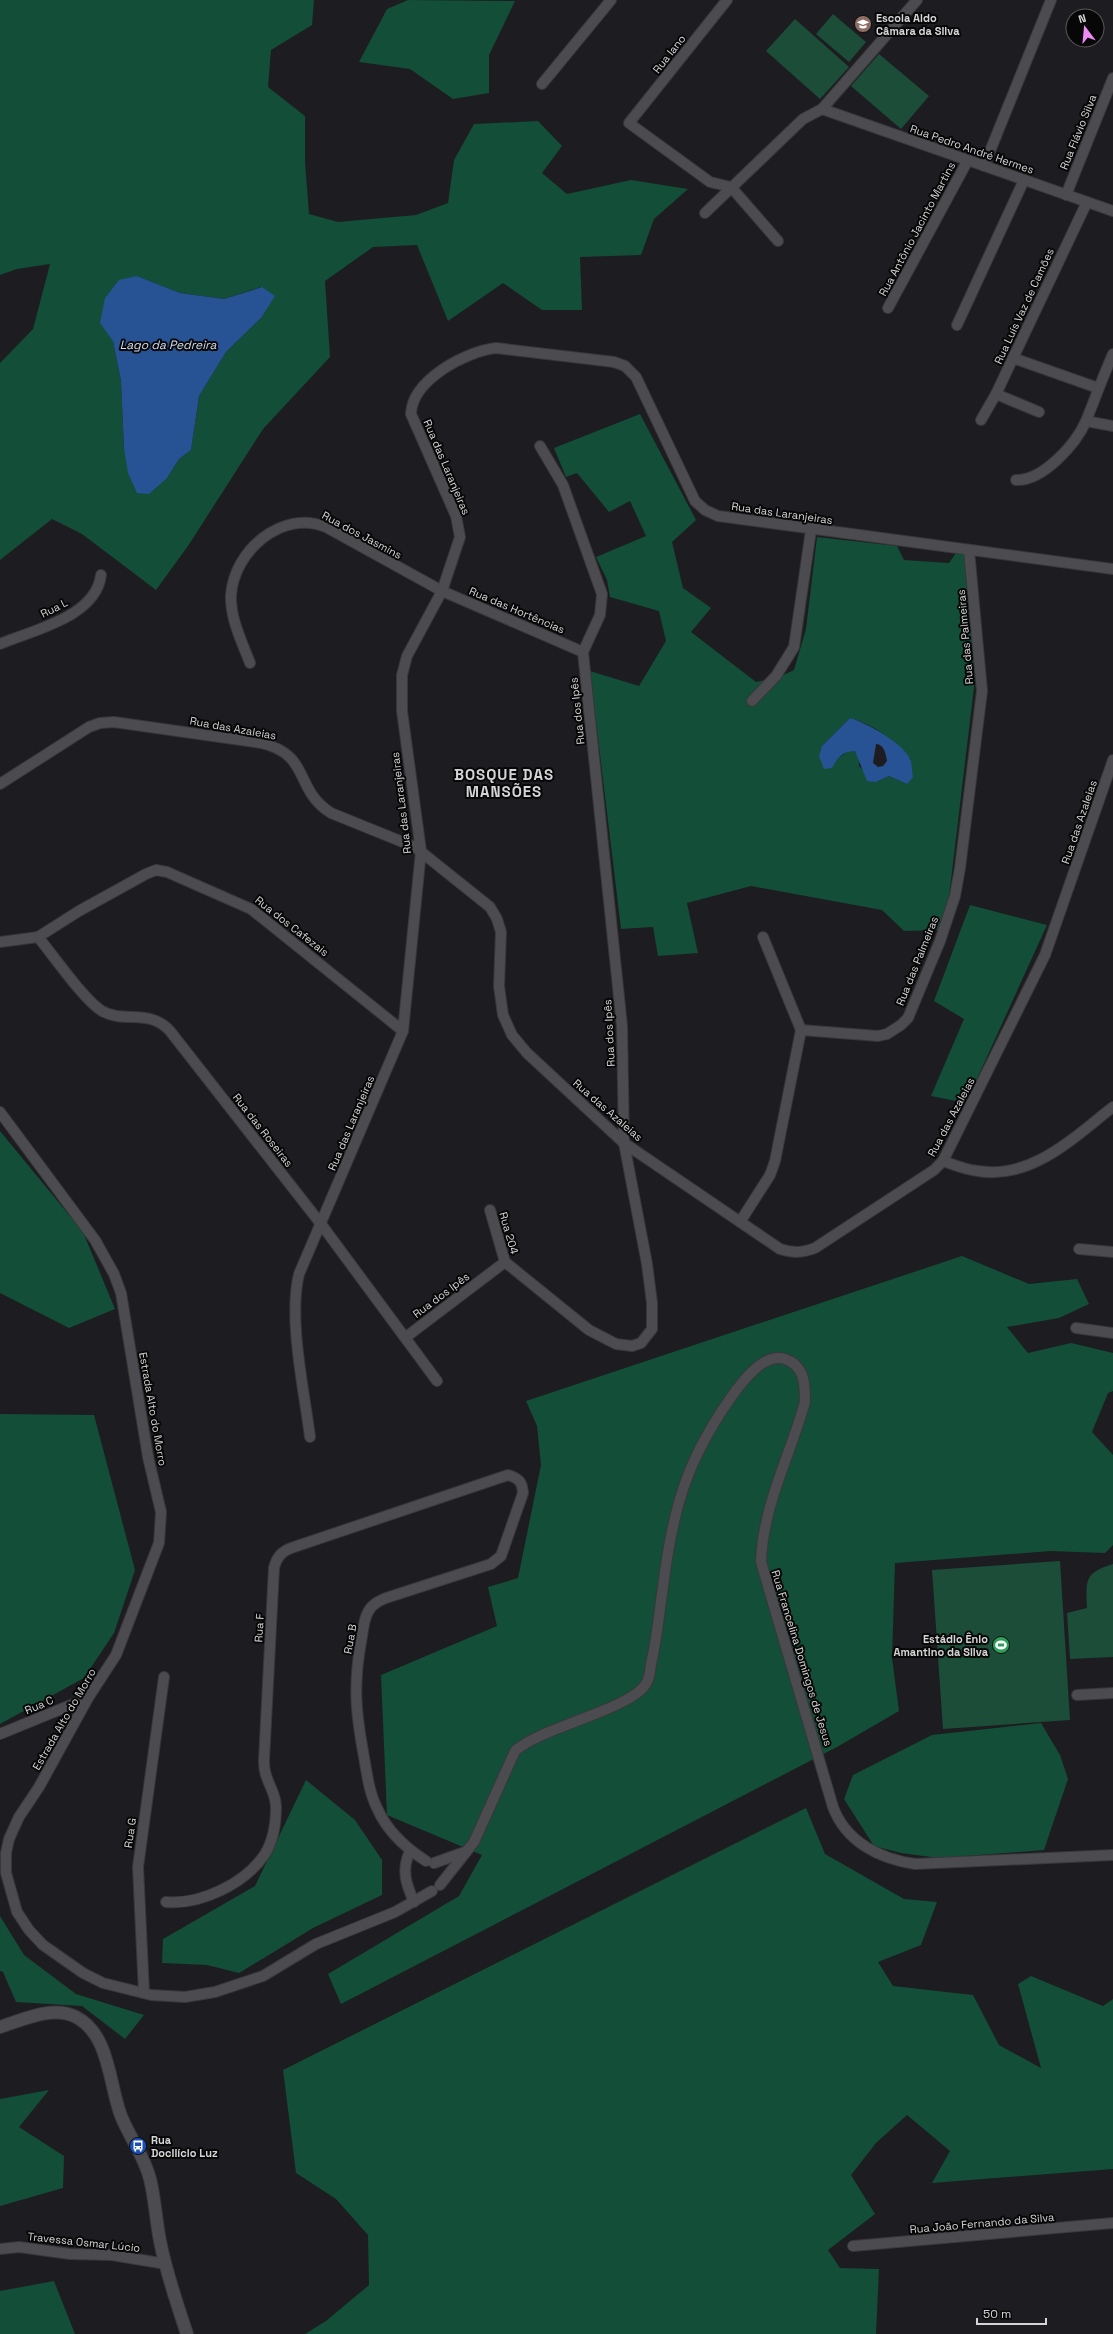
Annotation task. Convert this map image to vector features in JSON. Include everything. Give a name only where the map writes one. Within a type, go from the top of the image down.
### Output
[{"type":"main road","points":[[0,2027],[41,2015],[62,2013],[81,2020],[92,2030],[105,2058],[120,2114],[140,2151],[150,2179],[160,2243],[187,2334]]},
{"type":"street","points":[[542,84],[611,0]]},
{"type":"street","name":"Rua Iano","points":[[727,0],[630,123],[710,182],[731,188]]},
{"type":"street","points":[[705,213],[803,119],[822,109],[917,0]]},
{"type":"street","points":[[984,166],[1051,0]]},
{"type":"street","name":"Rua Flávio Silva","points":[[1066,195],[1113,78]]},
{"type":"street","name":"Rua Pedro André Hermes","points":[[822,109],[1113,211]]},
{"type":"street","name":"Rua Antônio Jacinto Martins","points":[[888,308],[968,160]]},
{"type":"street","points":[[957,325],[1024,180]]},
{"type":"street","points":[[731,188],[778,241]]},
{"type":"street","name":"Rua Luís Vaz de Camões","points":[[981,420],[996,394],[1087,202]]},
{"type":"street","name":"Rua das Laranjeiras","points":[[310,1437],[295,1318],[294,1292],[299,1274],[322,1224],[403,1031],[421,851],[400,689],[407,656],[442,591],[458,548],[459,528],[456,516],[411,414],[411,405],[415,396],[429,380],[466,355],[481,349],[496,348],[614,362],[625,366],[636,377],[695,501],[705,510],[732,519],[1113,569]]},
{"type":"street","points":[[1016,480],[1031,478],[1044,472],[1057,460],[1086,421],[1098,388],[1113,354]]},
{"type":"street","points":[[1013,358],[1098,388]]},
{"type":"street","points":[[996,394],[1039,412]]},
{"type":"street","points":[[1086,421],[1113,426]]},
{"type":"street","points":[[540,446],[563,485],[602,594],[600,615],[583,652]]},
{"type":"street","name":"Rua dos Jasmins","points":[[250,663],[231,604],[233,584],[245,555],[261,540],[284,527],[301,522],[316,523],[442,591]]},
{"type":"street","points":[[752,701],[779,672],[794,647],[811,530]]},
{"type":"street","name":"Rua das Palmeiras","points":[[801,1030],[878,1036],[893,1032],[908,1018],[940,940],[955,896],[960,868],[982,691],[969,550]]},
{"type":"street","name":"Rua L","points":[[0,644],[61,619],[84,606],[99,586],[101,574]]},
{"type":"street","name":"Rua das Hortências","points":[[442,591],[583,652]]},
{"type":"street","name":"Rua dos Ipês","points":[[406,1337],[505,1262],[589,1330],[625,1347],[632,1346],[647,1337],[652,1329],[652,1303],[647,1264],[624,1143],[622,1026],[583,652]]},
{"type":"street","name":"Rua das Azaleias","points":[[0,784],[89,727],[100,723],[114,722],[274,746],[291,757],[307,788],[320,805],[331,812],[405,842],[421,851],[490,907],[497,919],[501,932],[499,986],[503,1015],[512,1035],[527,1053],[624,1143],[780,1249],[792,1252],[805,1252],[815,1248],[921,1179],[943,1161],[1045,955],[1113,760]]},
{"type":"street","name":"Rua dos Cafezais","points":[[0,942],[38,937],[79,911],[146,874],[156,870],[167,872],[238,901],[257,913],[403,1031]]},
{"type":"street","name":"Rua das Roseiras","points":[[38,937],[88,998],[99,1009],[111,1014],[148,1018],[163,1023],[322,1224],[437,1381]]},
{"type":"street","points":[[740,1222],[770,1175],[776,1161],[801,1030],[763,937]]},
{"type":"street","points":[[943,1161],[988,1172],[1021,1168],[1043,1159],[1113,1107]]},
{"type":"street","name":"Estrada Alto do Morro","points":[[0,1112],[96,1240],[114,1274],[121,1293],[148,1457],[161,1512],[159,1543],[116,1654],[88,1698],[76,1723],[39,1787],[19,1816],[9,1839],[6,1853],[8,1883],[17,1912],[29,1930],[54,1954],[83,1973],[104,1983],[144,1993],[168,1997],[185,1997],[215,1992],[263,1976],[326,1939],[395,1912],[436,1888]]},
{"type":"street","name":"Rua 204","points":[[490,1210],[505,1262]]},
{"type":"street","points":[[1079,1249],[1113,1252]]},
{"type":"street","points":[[1076,1328],[1113,1333]]},
{"type":"street","name":"Rua Francelina Domingos de Jesus","points":[[436,1888],[462,1860],[465,1852],[474,1842],[515,1751],[524,1743],[543,1734],[623,1701],[640,1692],[648,1682],[655,1647],[673,1519],[684,1481],[703,1440],[747,1376],[765,1362],[778,1357],[790,1361],[800,1369],[805,1384],[805,1402],[770,1502],[762,1540],[761,1562],[833,1807],[840,1824],[850,1836],[869,1849],[894,1859],[915,1864],[1113,1855]]},
{"type":"street","name":"Rua F","points":[[166,1902],[182,1903],[196,1901],[224,1888],[257,1863],[265,1854],[271,1839],[276,1799],[266,1780],[264,1760],[274,1568],[276,1559],[284,1550],[294,1546],[503,1477],[508,1476],[518,1478],[522,1484],[523,1493]]},
{"type":"street","name":"Rua B","points":[[465,1852],[430,1862],[410,1851],[388,1827],[376,1808],[368,1783],[356,1718],[356,1673],[366,1617],[374,1604],[386,1598],[491,1564],[501,1556],[523,1493]]},
{"type":"street","name":"Rua G","points":[[144,1993],[138,1867],[164,1677]]},
{"type":"street","points":[[1077,1695],[1113,1693]]},
{"type":"street","name":"Rua C","points":[[0,1734],[88,1698]]},
{"type":"street","points":[[410,1851],[405,1861],[404,1872],[414,1902]]},
{"type":"street","name":"Rua João Fernando da Silva","points":[[853,2246],[1113,2223]]},
{"type":"street","name":"Travessa Osmar Lúcio","points":[[0,2249],[19,2247],[70,2254],[112,2255],[166,2264]]},
{"type":"green space","points":[[0,0],[314,0],[312,25],[271,50],[268,87],[305,116],[305,162],[309,214],[338,222],[416,215],[448,203],[454,160],[474,124],[538,121],[562,146],[542,173],[567,194],[631,180],[688,189],[654,219],[641,255],[580,257],[582,310],[542,310],[503,283],[448,321],[417,245],[373,247],[325,281],[330,357],[263,429],[188,546],[156,590],[82,534],[52,519],[0,560],[0,363],[33,329],[50,264],[17,269],[0,275]],"holes":[[[137,276],[180,293],[224,299],[261,287],[261,318],[226,352],[199,396],[191,450],[179,459],[167,478],[124,449],[121,381],[113,341]]]},
{"type":"green space","points":[[408,0],[515,1],[489,55],[489,93],[453,99],[410,69],[359,62],[387,9]]},
{"type":"green space","points":[[833,14],[866,42],[849,62],[816,34]]},
{"type":"green space","points":[[795,19],[849,67],[820,99],[766,51]]},
{"type":"green space","points":[[879,54],[929,96],[901,129],[851,86]]},
{"type":"green space","points":[[640,414],[696,520],[672,542],[683,588],[711,608],[691,632],[756,682],[779,677],[794,670],[806,629],[817,537],[897,546],[904,560],[949,563],[956,553],[967,554],[975,679],[949,897],[939,930],[904,931],[882,910],[751,886],[687,903],[698,953],[658,956],[653,927],[621,929],[590,671],[639,686],[666,641],[659,611],[610,597],[607,580],[596,557],[646,536],[630,501],[609,512],[577,473],[566,477],[554,448]],"holes":[[[850,718],[884,734],[911,760],[907,784],[889,776],[876,782],[859,766],[859,757],[856,751],[848,751],[837,759],[822,746]]]},
{"type":"green space","points":[[970,905],[1047,925],[966,1103],[931,1096],[964,1019],[934,1001]]},
{"type":"green space","points":[[0,1131],[83,1232],[115,1309],[69,1328],[0,1293]]},
{"type":"green space","points":[[962,1256],[1029,1284],[1077,1279],[1089,1304],[1059,1318],[1007,1327],[1028,1353],[1071,1343],[1113,1353],[1113,1391],[1108,1393],[1092,1432],[1113,1455],[1113,1545],[1105,1553],[1050,1551],[895,1563],[892,1658],[899,1711],[837,1747],[341,2004],[328,1974],[459,1896],[482,1855],[387,1815],[381,1675],[497,1626],[488,1587],[518,1578],[541,1465],[537,1426],[526,1401]]},
{"type":"green space","points":[[0,1414],[94,1415],[135,1570],[114,1633],[84,1678],[0,1724]]},
{"type":"green space","name":"Estádio Ênio Amantino da Silva","points":[[1060,1561],[1070,1720],[943,1729],[932,1570]]},
{"type":"green space","points":[[1113,1564],[1113,1657],[1070,1659],[1067,1613],[1087,1608],[1087,1584],[1089,1579],[1092,1574]]},
{"type":"green space","points":[[1041,1723],[1060,1755],[1068,1779],[1044,1850],[939,1858],[901,1853],[874,1846],[844,1799],[853,1775],[932,1735]]},
{"type":"green space","points":[[306,1780],[355,1820],[382,1860],[382,1895],[313,1928],[239,1973],[207,1965],[162,1963],[163,1939],[255,1886]]},
{"type":"green space","points":[[806,1808],[825,1854],[904,1899],[937,1902],[921,1945],[878,1962],[893,1986],[973,1995],[999,2045],[1041,2068],[1018,1984],[1031,1976],[1103,2006],[1113,1999],[1113,2169],[932,2183],[950,2151],[907,2115],[876,2143],[851,2175],[875,2214],[828,2250],[840,2268],[879,2269],[876,2334],[305,2334],[326,2321],[369,2285],[368,2235],[336,2199],[296,2173],[283,2070]]},
{"type":"green space","points":[[0,1916],[24,1955],[76,1994],[144,2015],[125,2039],[82,2006],[16,2002],[3,1972],[0,1971]]},
{"type":"green space","points":[[49,2090],[19,2127],[64,2156],[63,2188],[0,2206],[0,2099]]},
{"type":"green space","points":[[54,2281],[75,2334],[0,2334],[0,2291]]},
{"type":"water","name":"Lago da Pedreira","points":[[137,276],[180,293],[224,299],[262,287],[275,296],[261,318],[226,352],[199,396],[191,450],[179,459],[167,478],[149,494],[137,493],[128,473],[124,449],[121,381],[113,341],[100,323],[105,298],[119,280]]},
{"type":"water","points":[[850,718],[866,724],[894,741],[907,754],[911,761],[913,777],[907,784],[889,776],[876,782],[867,781],[855,751],[847,752],[838,758],[832,768],[824,769],[819,756],[822,746]],"holes":[[[876,744],[879,744],[884,750],[887,761],[883,766],[878,767],[873,763]]]},
{"type":"place","name":"Escola Aldo Câmara da Silva","points":[[863,24]]},
{"type":"place","name":"Estádio Ênio Amantino da Silva","points":[[1001,1645]]},
{"type":"place","name":"Rua Docilício Luz","points":[[138,2146]]},
{"type":"district","name":"BOSQUE DAS MANSÕES","points":[[504,782]]}]
